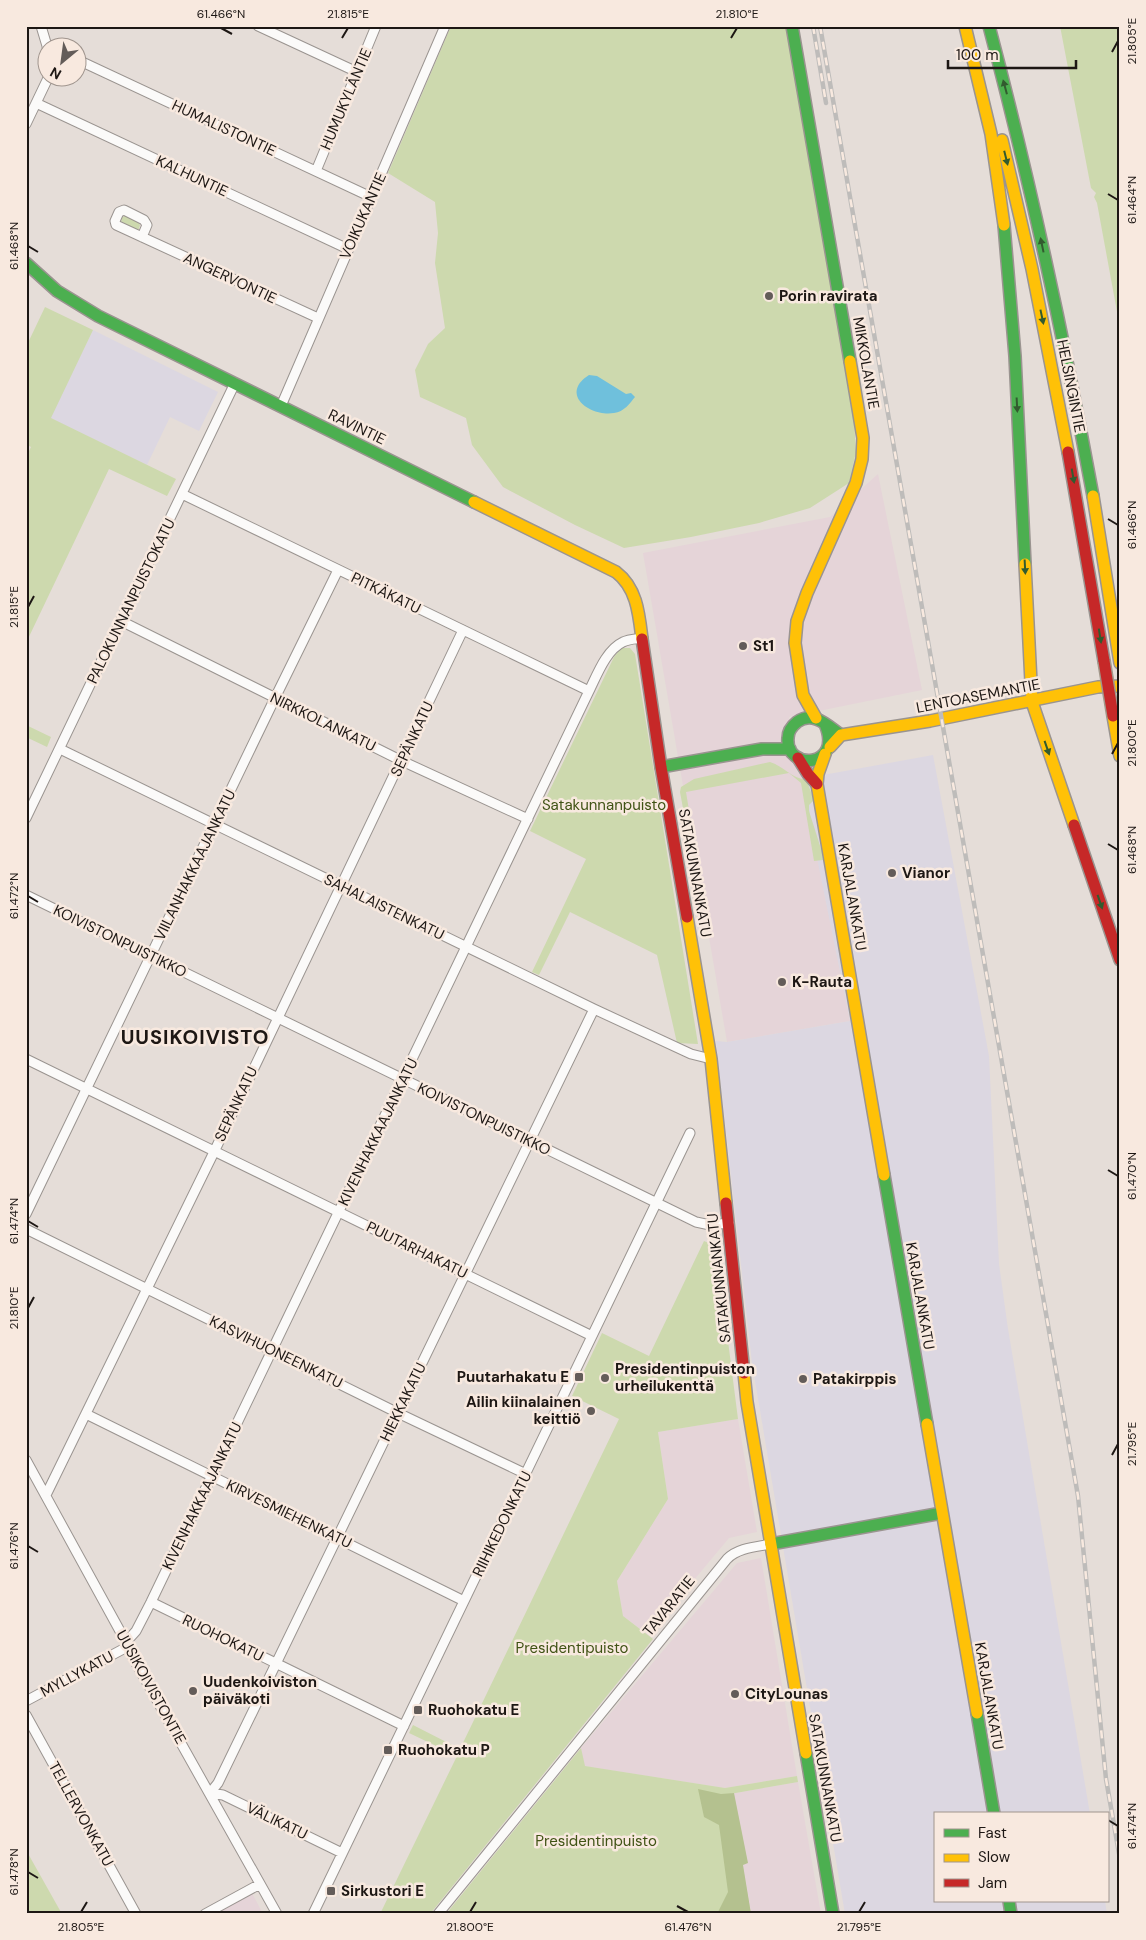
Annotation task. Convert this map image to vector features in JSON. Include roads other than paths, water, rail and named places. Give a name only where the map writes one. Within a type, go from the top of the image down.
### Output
[{"type":"main road","name":"MIKKOLANTIE","points":[[792,26],[861,418],[863,448],[860,472],[854,490],[806,593],[797,621],[795,643],[803,695]]},
{"type":"main road","points":[[965,26],[991,134],[1002,202],[1015,356],[1032,702],[1120,960]]},
{"type":"main road","name":"HELSINGINTIE","points":[[972,26],[996,115],[1036,284],[1063,419],[1120,756]]},
{"type":"main road","name":"HELSINGINTIE","points":[[989,26],[1009,103],[1061,331],[1120,663]]},
{"type":"main road","name":"RAVINTIE","points":[[26,264],[84,308],[616,572],[627,581],[632,591],[642,638]]},
{"type":"main road","points":[[1101,551],[1120,619]]},
{"type":"main road","name":"SATAKUNNANKATU","points":[[642,638],[661,767],[711,1060],[747,1402],[833,1914]]},
{"type":"main road","name":"LENTOASEMANTIE","points":[[841,735],[1032,702],[1098,687],[1120,686]]},
{"type":"main road","points":[[803,695],[831,735],[828,751]]},
{"type":"main road","points":[[793,724],[800,719],[807,718],[820,721],[841,735],[828,751],[812,762],[798,758],[790,749],[787,737],[803,695]]},
{"type":"main road","points":[[762,749],[787,737]]},
{"type":"main road","points":[[661,767],[762,749],[790,749]]},
{"type":"main road","name":"KARJALANKATU","points":[[828,751],[818,774],[817,784],[994,1812]]},
{"type":"main road","name":"KARJALANKATU","points":[[798,758],[817,784]]},
{"type":"main road","name":"TAVARATIE","points":[[770,1544],[942,1513]]},
{"type":"street","points":[[41,26],[45,38]]},
{"type":"street","points":[[258,26],[357,72]]},
{"type":"street","name":"HUMUKYLÄNTIE","points":[[316,171],[376,26]]},
{"type":"street","name":"VOIKUKANTIE","points":[[281,406],[445,26]]},
{"type":"street","name":"HUMALISTONTIE","points":[[88,65],[371,197]]},
{"type":"street","points":[[26,124],[43,88]]},
{"type":"street","name":"KALHUNTIE","points":[[36,103],[348,248]]},
{"type":"street","name":"ANGERVONTIE","points":[[142,237],[318,318]]},
{"type":"street","name":"PALOKUNNANPUISTOKATU","points":[[26,818],[235,383]]},
{"type":"street","name":"PITKÄKATU","points":[[182,494],[589,691]]},
{"type":"street","name":"VIILANHAKKAAJANKATU","points":[[26,1214],[338,570]]},
{"type":"street","name":"NIRKKOLANKATU","points":[[121,621],[402,761],[528,819]]},
{"type":"street","name":"SEPÄNKATU","points":[[46,1495],[214,1152],[463,630]]},
{"type":"street","name":"KIVENHAKKAAJANKATU","points":[[127,1644],[151,1602],[589,691],[606,659],[619,644],[625,640],[642,638]]},
{"type":"street","name":"SAHALAISTENKATU","points":[[60,749],[594,1009],[691,1054],[711,1060]]},
{"type":"street","name":"KOIVISTONPUISTIKKO","points":[[26,895],[696,1222],[710,1225],[729,1223]]},
{"type":"street","name":"HIEKKAKATU","points":[[210,1793],[218,1783],[594,1009]]},
{"type":"street","name":"PUUTARHAKATU","points":[[26,1059],[592,1336]]},
{"type":"street","name":"RIIHIKEDONKATU","points":[[313,1914],[690,1134]]},
{"type":"street","name":"KASVIHUONEENKATU","points":[[26,1229],[398,1413],[526,1474]]},
{"type":"street","name":"KIRVESMIEHENKATU","points":[[86,1414],[464,1601]]},
{"type":"street","name":"UUSIKOIVISTONTIE","points":[[26,1460],[277,1914]]},
{"type":"street","name":"TAVARATIE","points":[[438,1914],[727,1559],[735,1552],[770,1544]]},
{"type":"street","name":"RUOHOKATU","points":[[151,1602],[404,1726]]},
{"type":"street","name":"MYLLYKATU","points":[[26,1701],[127,1644]]},
{"type":"street","name":"TELLERVONKATU","points":[[26,1715],[136,1914]]},
{"type":"street","name":"VÄLIKATU","points":[[210,1793],[223,1795],[342,1853]]},
{"type":"street","points":[[205,1914],[260,1884]]},
{"type":"water","points":[[589,375],[597,376],[626,394],[631,393],[635,397],[621,411],[614,413],[605,413],[588,408],[581,403],[577,396],[577,390],[580,382]]},
{"type":"railway","points":[[813,26],[826,103]]},
{"type":"railway","points":[[820,26],[1078,1496],[1106,1779],[1120,1859]]},
{"type":"place","name":"Porin ravirata","points":[[769,296]]},
{"type":"place","name":"St1","points":[[743,646]]},
{"type":"place","name":"Vianor","points":[[892,873]]},
{"type":"place","name":"K-Rauta","points":[[782,982]]},
{"type":"place","name":"Puutarhakatu E","points":[[579,1377]]},
{"type":"place","name":"Presidentinpuiston urheilukenttä","points":[[605,1378]]},
{"type":"place","name":"Patakirppis","points":[[803,1379]]},
{"type":"place","name":"Ailin kiinalainen keittiö","points":[[591,1411]]},
{"type":"place","name":"Uudenkoiviston päiväkoti","points":[[193,1691]]},
{"type":"place","name":"CityLounas","points":[[735,1694]]},
{"type":"place","name":"Ruohokatu E","points":[[418,1710]]},
{"type":"place","name":"Ruohokatu P","points":[[388,1750]]},
{"type":"place","name":"Sirkustori E","points":[[331,1891]]},
{"type":"district","name":"UUSIKOIVISTO","points":[[195,1037]]},
{"type":"park label","name":"Satakunnanpuisto","points":[[604,805]]},
{"type":"park label","name":"Presidentipuisto","points":[[572,1648]]},
{"type":"park label","name":"Presidentinpuisto","points":[[596,1841]]}]
